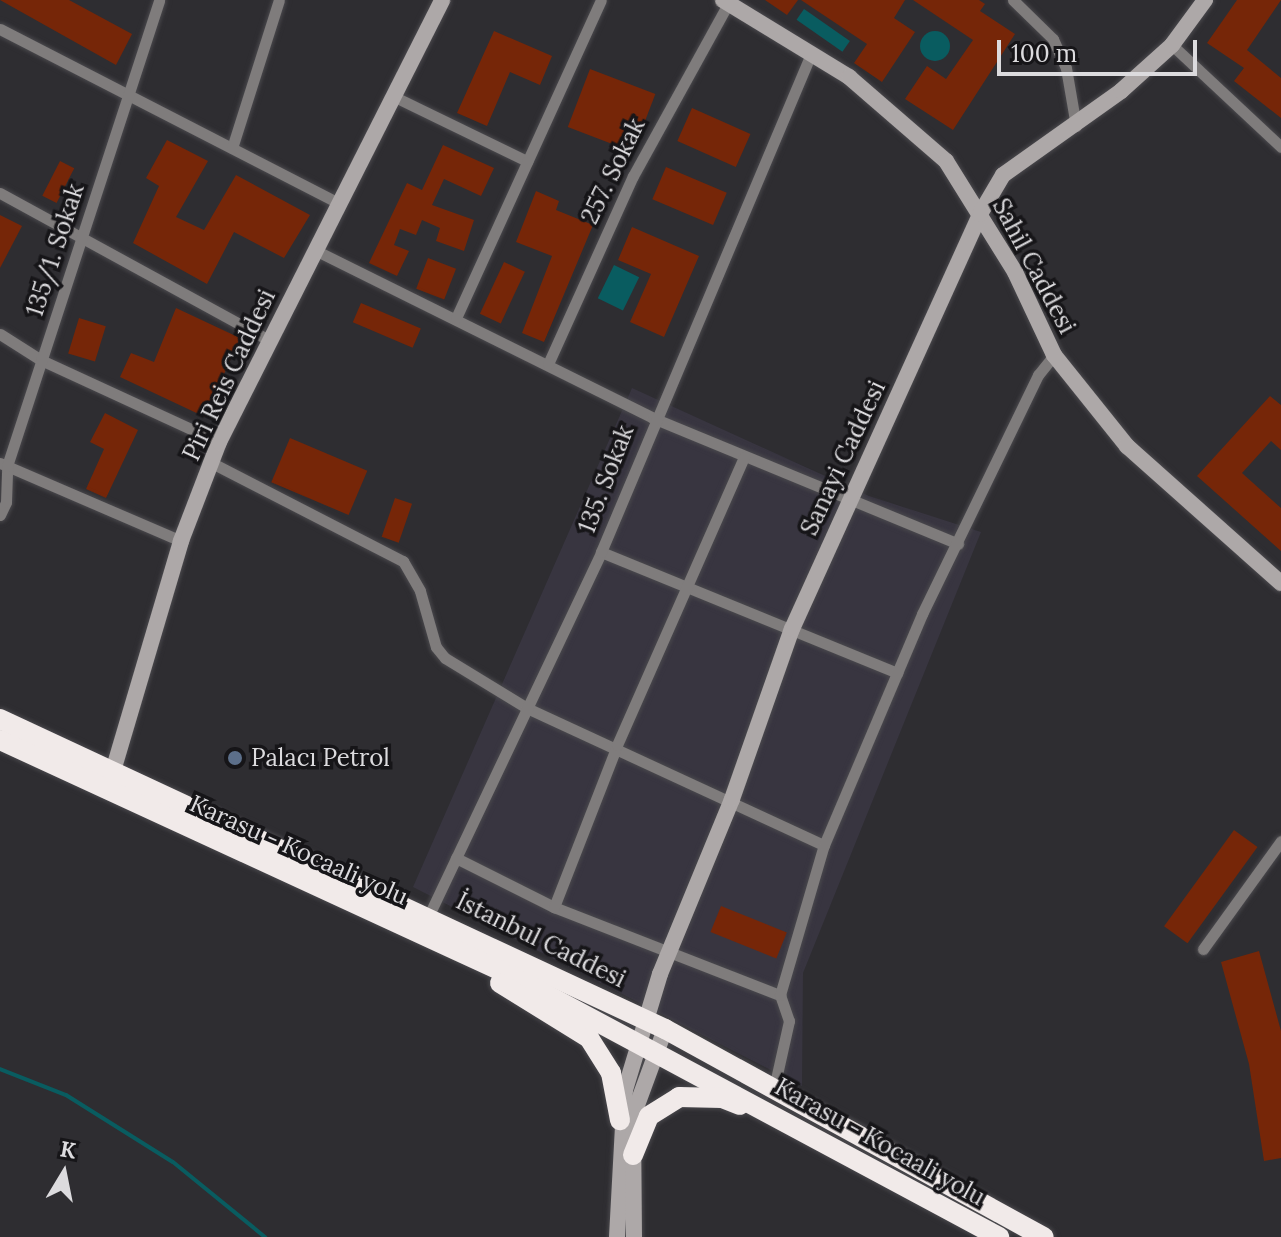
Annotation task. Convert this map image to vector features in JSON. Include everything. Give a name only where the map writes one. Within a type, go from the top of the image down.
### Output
[{"type":"highway","name":"İstanbul Caddesi","points":[[0,719],[110,782],[429,915],[655,1025],[1044,1237]]},
{"type":"highway","name":"Karasu - Kocaali yolu","points":[[0,740],[110,782],[647,1045],[999,1237]]},
{"type":"highway","points":[[407,926],[589,1038],[611,1073],[620,1120]]},
{"type":"highway","points":[[633,1155],[649,1116],[679,1097],[722,1098],[796,1125]]},
{"type":"street","name":"135/1. Sokak","points":[[0,515],[6,502],[4,465],[83,239],[159,0]]},
{"type":"street","points":[[232,148],[279,0]]},
{"type":"street","name":"Piri Reis Caddesi","points":[[110,782],[181,541],[219,442],[268,340],[319,252],[442,0]]},
{"type":"street","points":[[456,318],[601,0]]},
{"type":"street","points":[[1013,0],[1053,39],[1066,68],[1076,126]]},
{"type":"street","name":"Sanayi Caddesi","points":[[647,1045],[655,1025],[669,952],[732,799],[792,629],[980,214],[1003,175],[1076,126],[1172,45],[1205,0]]},
{"type":"street","name":"Sahil Caddesi","points":[[727,1],[849,77],[946,161],[980,214],[1054,355],[1127,446],[1281,583]]},
{"type":"street","name":"257. Sokak","points":[[548,364],[633,176],[727,1]]},
{"type":"street","points":[[0,29],[341,204]]},
{"type":"street","points":[[1172,45],[1281,147]]},
{"type":"street","name":"135. Sokak","points":[[429,915],[601,552],[653,418],[811,54]]},
{"type":"street","points":[[395,97],[527,161]]},
{"type":"street","points":[[0,193],[268,340]]},
{"type":"street","points":[[319,252],[653,418],[849,502],[958,544]]},
{"type":"street","points":[[0,334],[41,360],[219,442]]},
{"type":"street","points":[[774,1088],[789,1021],[780,995],[824,845],[897,673],[1038,375],[1054,355]]},
{"type":"street","points":[[554,907],[617,745],[690,586],[744,457]]},
{"type":"street","points":[[212,463],[394,553],[410,569],[436,647],[445,658],[527,708],[617,745],[824,845]]},
{"type":"street","points":[[4,465],[181,541]]},
{"type":"street","points":[[601,552],[897,673]]},
{"type":"street","points":[[1203,949],[1281,841]]},
{"type":"street","points":[[456,858],[554,907],[780,995]]},
{"type":"street","points":[[617,1237],[620,1120],[647,1045]]},
{"type":"street","points":[[634,1237],[636,1097],[647,1045]]},
{"type":"shaded area","points":[[632,388],[869,496],[981,532],[803,973],[802,1086],[413,887]]},
{"type":"water","points":[[804,9],[850,41],[842,52],[797,20]]},
{"type":"water","points":[[935,31],[946,35],[950,46],[946,57],[935,61],[924,57],[920,46],[924,35]]},
{"type":"water","points":[[614,265],[639,277],[623,311],[598,298]]},
{"type":"building","points":[[0,0],[69,0],[132,34],[116,65]]},
{"type":"building","points":[[765,0],[798,0],[787,15]]},
{"type":"building","points":[[801,0],[905,0],[894,18],[915,32],[882,82],[854,63],[867,44]]},
{"type":"building","points":[[913,0],[979,0],[985,4],[980,11],[1015,34],[953,130],[905,99],[927,66],[946,79],[973,40]]},
{"type":"building","points":[[1237,0],[1281,0],[1247,50],[1281,78],[1281,118],[1234,81],[1244,68],[1207,43]]},
{"type":"building","points":[[494,31],[552,56],[540,85],[510,72],[487,126],[457,113]]},
{"type":"building","points":[[590,69],[655,94],[633,152],[568,127]]},
{"type":"building","points":[[692,108],[750,134],[736,167],[677,141]]},
{"type":"building","points":[[167,140],[208,161],[176,217],[204,230],[236,175],[310,215],[284,258],[234,232],[207,284],[133,243],[159,186],[146,178]]},
{"type":"building","points":[[443,145],[494,168],[481,196],[444,179],[432,205],[474,220],[464,251],[436,241],[440,228],[422,220],[416,235],[400,229],[394,245],[409,251],[397,276],[369,263],[407,183],[422,190]]},
{"type":"building","points":[[60,161],[74,168],[57,203],[42,196]]},
{"type":"building","points":[[666,167],[727,193],[713,225],[652,199]]},
{"type":"building","points":[[536,191],[559,201],[556,210],[593,225],[544,342],[522,333],[552,256],[516,242]]},
{"type":"building","points":[[0,215],[22,226],[0,268]]},
{"type":"building","points":[[632,227],[699,256],[664,337],[630,322],[651,274],[618,260]]},
{"type":"building","points":[[428,258],[456,269],[444,300],[416,289]]},
{"type":"building","points":[[504,262],[525,272],[501,323],[480,314]]},
{"type":"building","points":[[361,303],[421,328],[413,348],[353,322]]},
{"type":"building","points":[[176,308],[240,338],[205,417],[120,377],[131,353],[154,362]]},
{"type":"building","points":[[79,318],[106,326],[95,362],[68,353]]},
{"type":"building","points":[[1270,396],[1281,405],[1281,450],[1271,441],[1242,473],[1281,508],[1281,551],[1197,476]]},
{"type":"building","points":[[105,413],[138,430],[106,498],[86,489],[104,449],[90,442]]},
{"type":"building","points":[[290,438],[367,471],[349,515],[271,482]]},
{"type":"building","points":[[395,498],[412,504],[399,543],[382,537]]},
{"type":"building","points":[[1234,830],[1257,847],[1188,943],[1164,926]]},
{"type":"building","points":[[721,906],[787,933],[776,959],[711,932]]},
{"type":"building","points":[[1259,951],[1281,1031],[1281,1158],[1264,1161],[1249,1064],[1221,962]]},
{"type":"waterway","points":[[0,1069],[66,1095],[173,1162],[265,1237]]},
{"type":"place","name":"Palacı Petrol","points":[[235,758]]}]
